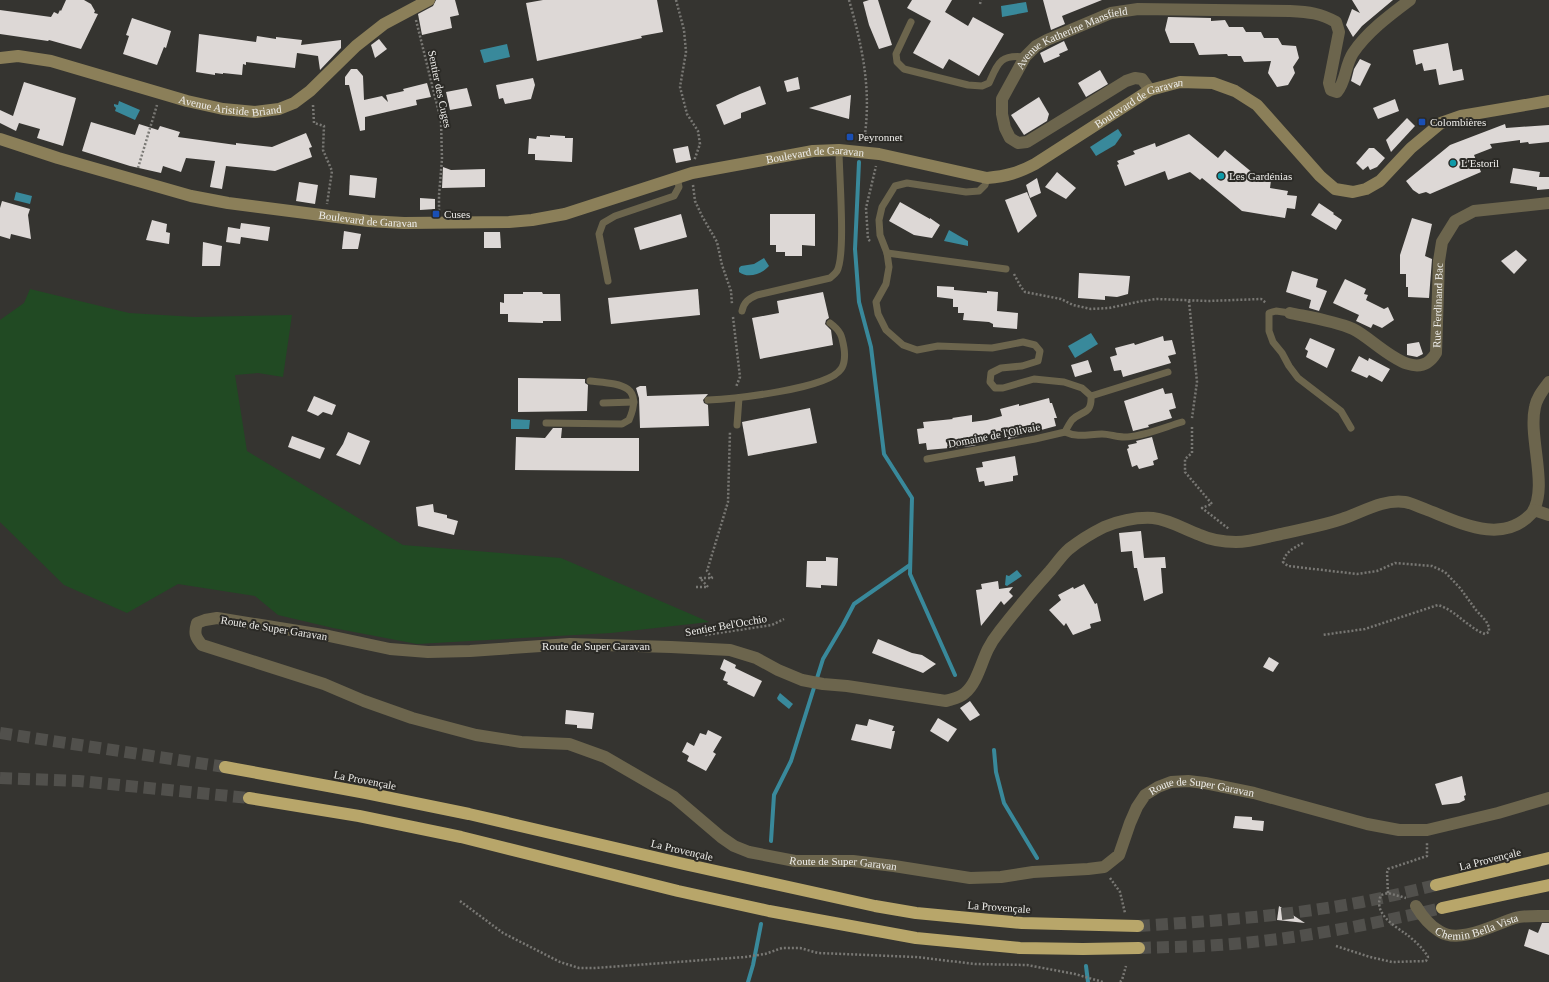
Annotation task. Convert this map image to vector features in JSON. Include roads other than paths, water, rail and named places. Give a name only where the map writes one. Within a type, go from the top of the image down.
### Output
[{"type":"highway","name":"La Provençale","points":[[225,767],[469,814],[684,864],[896,909],[1022,923],[1138,926]]},
{"type":"highway","points":[[249,798],[359,816],[461,837],[769,911],[916,938],[1020,948],[1083,950],[1139,948]]},
{"type":"highway","name":"La Provençale","points":[[1436,885],[1549,858]]},
{"type":"highway","points":[[1442,908],[1549,884]]},
{"type":"street","name":"Avenue Aristide Briand","points":[[0,58],[18,56],[51,61],[187,101],[223,109],[255,112],[279,109],[294,103],[310,91],[356,46],[384,24],[429,0]]},
{"type":"street","name":"Avenue Katherine Mansfield","points":[[1150,90],[1142,79],[1130,79],[1027,142],[1018,143],[1010,138],[1005,128],[1002,114],[1002,99],[1025,57],[1036,46],[1111,13],[1138,9],[1313,12],[1326,16],[1336,22],[1339,32],[1328,83],[1331,90],[1337,92],[1341,88],[1347,65],[1353,53],[1377,26],[1410,0]]},
{"type":"street","name":"Boulevard de Garavan","points":[[0,139],[58,158],[192,196],[228,203],[368,221],[509,222],[565,214],[692,173],[813,151],[838,150],[879,154],[988,178],[1017,173],[1035,164],[1150,90],[1180,82],[1213,83],[1235,91],[1257,105],[1320,176],[1335,190],[1353,192],[1366,189],[1380,181],[1411,148],[1441,123],[1460,116],[1549,102]]},
{"type":"street","name":"Rue Ferdinand Bac","points":[[1290,313],[1312,317],[1353,329],[1403,363],[1416,366],[1432,361],[1436,353],[1439,261],[1442,242],[1455,221],[1474,211],[1549,203]]},
{"type":"street","name":"Route de Super Garavan","points":[[1549,382],[1538,397],[1534,408],[1534,423],[1541,477],[1540,497],[1534,510],[1526,519],[1515,526],[1504,530],[1489,530],[1468,525],[1406,502],[1389,502],[1372,506],[1328,523],[1251,541],[1237,542],[1211,539],[1166,521],[1154,518],[1120,522],[1103,528],[1084,538],[1068,550],[999,632],[966,693],[955,699],[946,701],[802,680],[778,670],[756,658],[730,650],[570,644],[470,651],[428,652],[390,649],[329,636],[217,618],[197,623],[195,630],[196,638],[202,645],[324,684],[364,701],[412,718],[476,735],[520,742],[569,744],[604,757],[674,797],[721,837],[734,846],[749,852],[795,861],[853,861],[970,878],[1001,877],[1033,872],[1104,867],[1119,855],[1130,822],[1145,795],[1158,787],[1171,782],[1188,781],[1205,783],[1254,793],[1367,824],[1399,830],[1427,830],[1498,813],[1549,798]]},
{"type":"street","points":[[1534,510],[1549,515]]},
{"type":"street","name":"Chemin Bella Vista","points":[[1416,906],[1426,921],[1440,932],[1454,936],[1488,928],[1516,918],[1549,916]]},
{"type":"lane","points":[[911,22],[896,54],[897,62],[904,69],[968,85],[982,86],[989,83],[998,62],[1007,57],[1025,57]]},
{"type":"lane","points":[[742,311],[744,303],[757,295],[830,278],[837,271],[840,258],[841,238],[838,150]]},
{"type":"lane","points":[[608,281],[599,234],[603,223],[615,216],[674,196],[679,187],[677,177]]},
{"type":"lane","points":[[988,178],[985,185],[979,191],[966,192],[907,183],[895,186],[882,207],[879,220],[880,235],[887,253],[889,267],[886,284],[876,302],[878,314],[886,330],[903,345],[917,350],[938,346],[992,348],[1023,342],[1035,345],[1040,352],[1038,361],[1022,366],[1001,368],[991,373],[990,382],[995,388],[1003,388],[1034,379],[1064,382],[1082,388],[1091,396],[1091,405],[1086,411],[1073,419],[1065,432]]},
{"type":"lane","points":[[887,253],[1006,269]]},
{"type":"lane","name":"Rue Ferdinand Bac","points":[[1290,313],[1276,311],[1269,313],[1269,331],[1273,342],[1282,352],[1288,366],[1298,378],[1341,411],[1351,428]]},
{"type":"lane","points":[[708,400],[739,398],[802,387],[828,379],[841,369],[845,355],[841,334],[830,323]]},
{"type":"lane","points":[[1091,396],[1168,372]]},
{"type":"lane","points":[[546,423],[622,424],[629,420],[634,402],[629,389],[623,385],[590,381]]},
{"type":"lane","points":[[737,425],[739,398]]},
{"type":"lane","points":[[604,403],[634,402]]},
{"type":"lane","name":"Domaine de l'Olivaie","points":[[927,459],[1065,432],[1071,435],[1081,436],[1102,434],[1124,437],[1146,433],[1182,422]]},
{"type":"water","points":[[1026,2],[1028,12],[1002,17],[1001,6]]},
{"type":"water","points":[[507,44],[510,57],[484,63],[480,50]]},
{"type":"water","points":[[119,101],[140,110],[135,120],[115,111],[116,108],[114,104],[118,105]]},
{"type":"water","points":[[1118,129],[1122,135],[1115,145],[1096,156],[1090,147]]},
{"type":"water","points":[[16,192],[32,196],[30,204],[14,200]]},
{"type":"water","points":[[949,230],[968,241],[968,246],[944,241]]},
{"type":"water","points":[[764,258],[769,266],[763,271],[755,275],[746,275],[739,272],[739,268],[741,266],[754,264]]},
{"type":"water","points":[[1091,333],[1098,344],[1075,358],[1068,346]]},
{"type":"water","points":[[511,419],[530,420],[529,429],[511,429]]},
{"type":"water","points":[[1017,570],[1022,576],[1007,586],[1005,585],[1006,575],[1009,576]]},
{"type":"water","points":[[780,693],[793,704],[789,709],[778,700],[777,698]]},
{"type":"waterway","points":[[859,162],[855,249],[859,302],[871,347],[884,454],[912,498],[910,574],[955,675]]},
{"type":"waterway","points":[[771,841],[774,795],[791,761],[823,659],[854,604],[910,565]]},
{"type":"waterway","points":[[994,750],[996,772],[1004,803],[1037,858]]},
{"type":"waterway","points":[[748,982],[761,924]]},
{"type":"waterway","points":[[1086,966],[1088,982]]},
{"type":"tunnel","points":[[0,733],[225,767]]},
{"type":"tunnel","points":[[0,778],[79,781],[249,798]]},
{"type":"tunnel","points":[[1138,926],[1222,920],[1306,911],[1362,902],[1436,885]]},
{"type":"tunnel","points":[[1139,948],[1208,946],[1274,940],[1358,926],[1442,908]]},
{"type":"place","name":"Colombières","points":[[1422,122]]},
{"type":"place","name":"Peyronnet","points":[[850,137]]},
{"type":"place","name":"L'Estoril","points":[[1453,163]]},
{"type":"place","name":"Les Gardénias","points":[[1221,176]]},
{"type":"place","name":"Cuses","points":[[436,214]]}]
